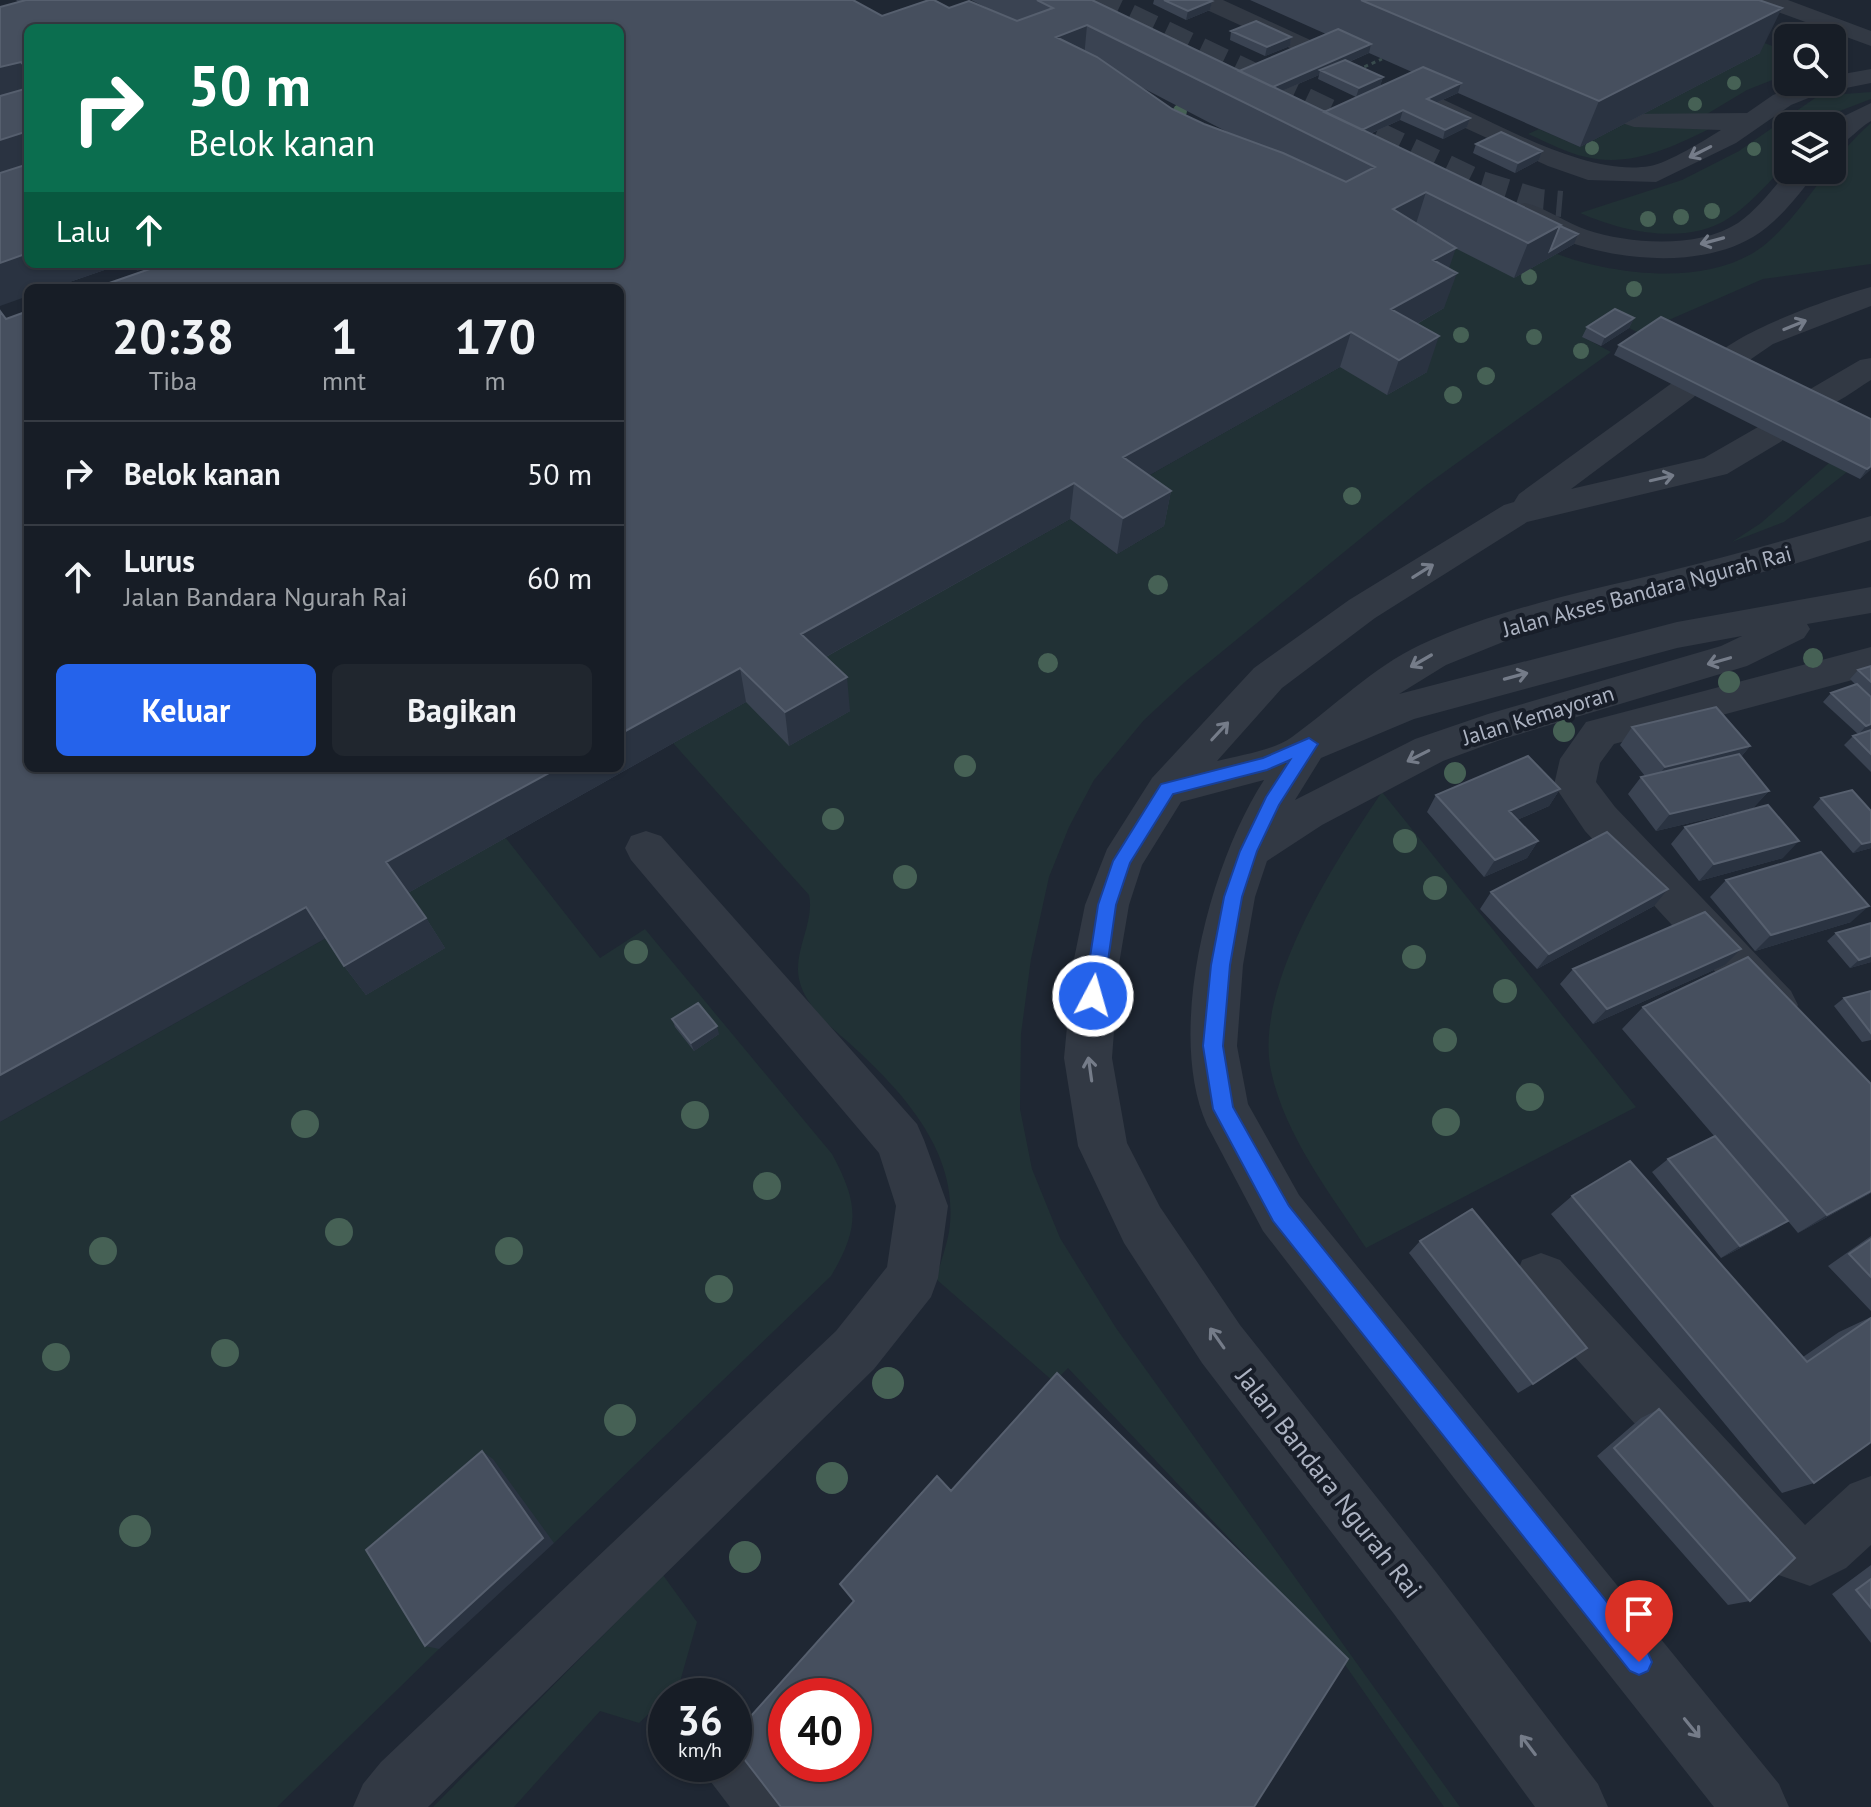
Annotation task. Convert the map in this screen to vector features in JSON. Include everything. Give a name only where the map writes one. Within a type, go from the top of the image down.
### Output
[{"type":"street","points":[[1204,0],[1311,49]]},
{"type":"street","points":[[1767,0],[1871,39]]},
{"type":"street","points":[[1846,56],[1871,65]]},
{"type":"street","points":[[1584,200],[1656,174],[1727,138],[1782,100],[1814,87],[1871,76]]},
{"type":"street","points":[[1433,104],[1557,160],[1597,174]]},
{"type":"street","points":[[1846,125],[1871,111]]},
{"type":"street","points":[[1634,119],[1716,123],[1754,119]]},
{"type":"street","points":[[1550,182],[1597,174],[1656,174]]},
{"type":"street","points":[[1506,202],[1576,235],[1619,245],[1662,249],[1696,245],[1739,234],[1769,209],[1791,184]]},
{"type":"street","points":[[1727,361],[1762,338],[1871,296]]},
{"type":"street","points":[[1811,402],[1871,367]]},
{"type":"street","points":[[1167,789],[1268,678],[1362,609],[1516,513],[1683,390]]},
{"type":"street","points":[[1516,513],[1715,466],[1770,434]]},
{"type":"street","name":"Jalan Akses Bandara Ngurah Rai","points":[[1309,744],[1384,685],[1433,655],[1468,641],[1565,609],[1791,553],[1871,528]]},
{"type":"street","name":"Jalan Kemayoran","points":[[1309,744],[1402,708],[1677,635],[1860,607]]},
{"type":"street","name":"Jalan Kemayoran","points":[[1249,851],[1307,813],[1429,750],[1488,729],[1734,656],[1860,607]]},
{"type":"street","points":[[1799,1030],[1600,819],[1575,785],[1577,772],[1580,759],[1600,733],[1871,661]]},
{"type":"street","points":[[1167,789],[1267,764],[1309,744]]},
{"type":"street","points":[[1309,744],[1272,802],[1249,851],[1233,897],[1220,965],[1213,1046],[1224,1109],[1281,1213],[1484,1471],[1756,1807]]},
{"type":"street","name":"Jalan Bandara Ngurah Rai","points":[[1167,789],[1122,861],[1107,905],[1088,1058],[1103,1146],[1142,1225],[1221,1344],[1396,1567],[1575,1807]]},
{"type":"street","points":[[386,1807],[404,1785],[855,1350],[912,1278],[922,1206],[899,1140],[646,848]]},
{"type":"street","points":[[1541,1279],[1788,1550],[1810,1556],[1871,1505]]},
{"type":"street","points":[[751,1782],[770,1807]]},
{"type":"path","points":[[1352,72],[1382,59]]},
{"type":"shaded area","points":[[1653,0],[1774,47],[1774,79],[1747,90],[1707,114],[1643,114]]},
{"type":"shaded area","points":[[1871,92],[1871,99],[1837,112],[1795,112],[1818,96]]},
{"type":"shaded area","points":[[1871,123],[1871,264],[1763,279],[1639,333],[1611,319],[1583,337],[1611,352],[1425,486],[1186,681],[1144,720],[1094,780],[1069,827],[1049,877],[1031,959],[1021,1034],[1020,1109],[1032,1169],[1060,1238],[1116,1328],[1460,1807],[1444,1807],[1334,1649],[1068,1368],[1054,1382],[936,1279],[949,1232],[950,1203],[946,1175],[936,1149],[906,1102],[825,1021],[806,997],[798,968],[809,916],[809,895],[673,743],[1070,519],[1117,554],[1164,526],[1118,493],[1340,367],[1383,244],[1557,254],[1608,268],[1666,274],[1722,266],[1746,257],[1768,242],[1818,184],[1846,184],[1846,149]]},
{"type":"shaded area","points":[[1624,124],[1711,128],[1650,154],[1618,160],[1579,155],[1528,134],[1539,129],[1580,147]]},
{"type":"shaded area","points":[[1774,127],[1774,177],[1745,206],[1712,227],[1675,234],[1655,233],[1616,226],[1580,213],[1682,180],[1739,151]]},
{"type":"shaded area","points":[[1829,463],[1847,472],[1784,522],[1732,542],[1761,523]]},
{"type":"shaded area","points":[[1382,792],[1636,1107],[1366,1248],[1310,1163],[1287,1118],[1271,1071],[1269,1038],[1274,1001],[1303,925],[1322,887]]},
{"type":"shaded area","points":[[505,837],[600,958],[645,929],[832,1154],[847,1187],[852,1215],[851,1229],[840,1259],[831,1276],[554,1543],[381,1556],[439,1649],[277,1807],[0,1807],[0,1122],[328,937],[367,994],[444,948],[406,894]]},
{"type":"shaded area","points":[[663,1575],[697,1622],[681,1678],[648,1678],[648,1714],[639,1723],[600,1711],[514,1807],[433,1807]]},
{"type":"building","points":[[26,0],[853,0],[882,16],[934,0],[949,8],[969,1],[1017,21],[1053,8],[1037,0],[1092,0],[1561,225],[1528,243],[1426,192],[1393,209],[1456,248],[1433,260],[1457,273],[1391,309],[1439,336],[1399,360],[1351,332],[1123,457],[1171,491],[1123,518],[1074,483],[801,634],[847,677],[785,712],[740,668],[624,732],[624,284],[106,284],[152,268],[624,268],[624,24],[24,24],[24,65],[21,62],[0,67],[0,7]],"holes":[[[1087,25],[1375,167],[1346,182],[1172,109],[1097,57],[1056,37]]]},
{"type":"building","points":[[1164,0],[1209,0],[1212,1],[1188,11]]},
{"type":"building","points":[[1361,0],[1759,0],[1782,8],[1599,101]]},
{"type":"building","points":[[1256,21],[1291,37],[1267,47],[1231,31]]},
{"type":"building","points":[[1338,29],[1371,44],[1273,87],[1239,71]]},
{"type":"building","points":[[1345,60],[1383,77],[1359,88],[1320,70]]},
{"type":"building","points":[[1423,67],[1461,83],[1427,99],[1470,118],[1445,130],[1403,110],[1362,130],[1324,112]]},
{"type":"building","points":[[24,89],[24,132],[0,140],[0,96]]},
{"type":"building","points":[[1501,132],[1542,151],[1518,163],[1476,144]]},
{"type":"building","points":[[24,165],[24,254],[0,263],[0,173]]},
{"type":"building","points":[[1560,226],[1578,234],[1550,251]]},
{"type":"building","points":[[1615,309],[1634,318],[1605,337],[1587,327]]},
{"type":"building","points":[[0,311],[6,319],[24,312],[24,772],[551,772],[386,862],[426,918],[344,966],[306,907],[0,1075]]},
{"type":"building","points":[[1661,317],[1871,419],[1871,466],[1867,469],[1619,345]]},
{"type":"building","points":[[1871,666],[1871,682],[1858,670]]},
{"type":"building","points":[[1857,684],[1871,697],[1871,724],[1866,726],[1831,693]]},
{"type":"building","points":[[1716,707],[1750,746],[1665,767],[1632,727]]},
{"type":"building","points":[[1871,730],[1871,754],[1853,736]]},
{"type":"building","points":[[1739,754],[1769,791],[1670,814],[1641,777]]},
{"type":"building","points":[[1528,756],[1560,789],[1509,811],[1538,841],[1495,860],[1436,795]]},
{"type":"building","points":[[1852,790],[1871,811],[1871,842],[1862,844],[1821,798]]},
{"type":"building","points":[[1768,805],[1799,841],[1714,864],[1685,827]]},
{"type":"building","points":[[1607,832],[1668,889],[1549,954],[1491,892]]},
{"type":"building","points":[[1821,852],[1869,906],[1771,935],[1726,880]]},
{"type":"building","points":[[1705,912],[1741,949],[1607,1009],[1573,969]]},
{"type":"building","points":[[1871,923],[1871,956],[1859,960],[1836,933]]},
{"type":"building","points":[[1748,957],[1871,1084],[1871,1191],[1827,1215],[1643,1007]]},
{"type":"building","points":[[1871,991],[1871,1033],[1844,998]]},
{"type":"building","points":[[698,1003],[717,1026],[691,1043],[672,1019]]},
{"type":"building","points":[[1715,1136],[1788,1221],[1740,1246],[1668,1159]]},
{"type":"building","points":[[1630,1161],[1807,1362],[1871,1318],[1871,1442],[1814,1483],[1572,1196]]},
{"type":"building","points":[[1472,1209],[1587,1348],[1533,1384],[1420,1241]]},
{"type":"building","points":[[1871,1239],[1871,1277],[1849,1254]]},
{"type":"building","points":[[1057,1373],[1348,1659],[1254,1807],[781,1807],[752,1769],[752,1715],[768,1697],[768,1782],[872,1782],[872,1678],[785,1678],[854,1601],[840,1584],[937,1476],[951,1491]]},
{"type":"building","points":[[1659,1409],[1795,1558],[1750,1601],[1614,1448]]},
{"type":"building","points":[[482,1451],[543,1538],[425,1646],[366,1550]]},
{"type":"building","points":[[1871,1579],[1871,1608],[1856,1590]]},
{"type":"tunnel","points":[[1094,0],[1481,184],[1539,202],[1562,204]]},
{"type":"route","points":[[1093,996],[1107,905],[1122,861],[1167,789],[1267,764],[1309,744],[1272,802],[1249,851],[1233,897],[1220,965],[1213,1046],[1224,1109],[1281,1213],[1639,1662]]}]
